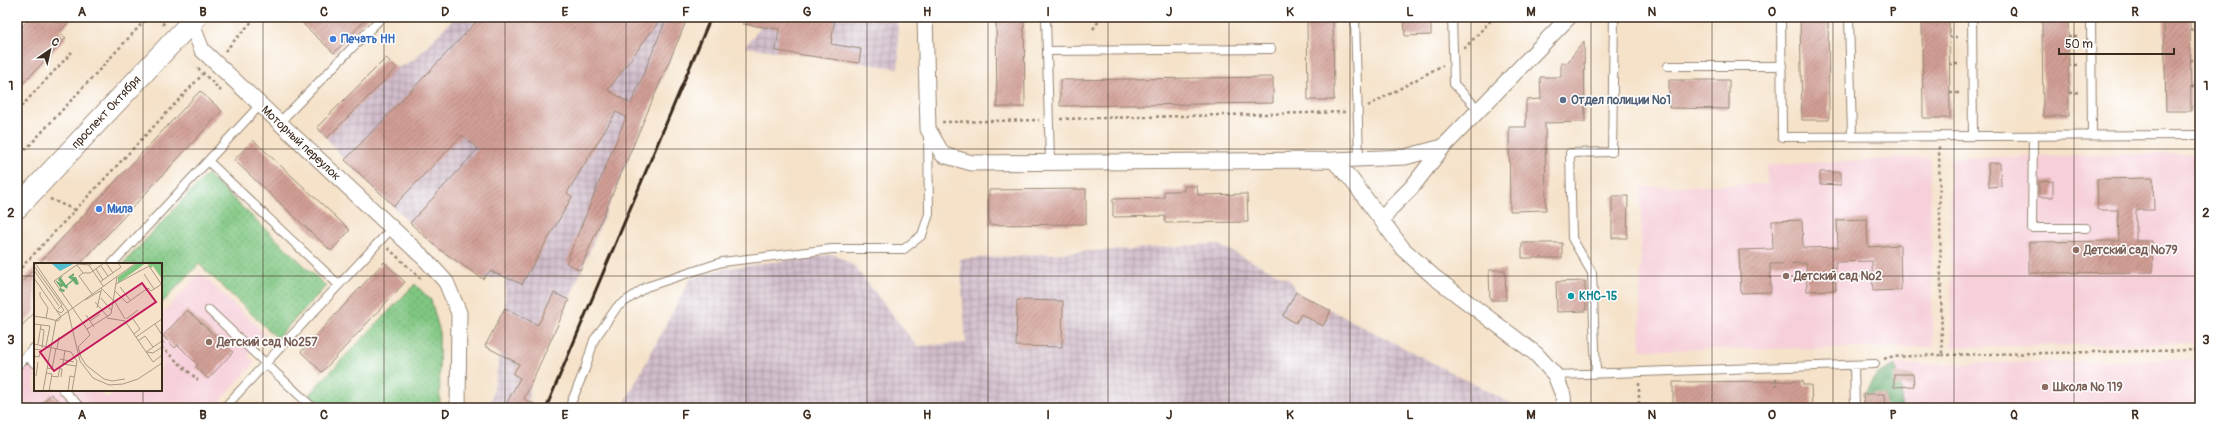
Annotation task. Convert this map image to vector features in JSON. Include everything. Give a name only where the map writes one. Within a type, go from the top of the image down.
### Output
[{"type":"main road","name":"проспект Октября","points":[[17,208],[192,19]]},
{"type":"street","points":[[925,17],[928,126],[943,155],[972,163],[1333,160],[1405,157],[1443,147]]},
{"type":"street","points":[[1382,220],[1395,203],[1414,184],[1443,147],[1569,17]]},
{"type":"street","name":"Моторный переулок","points":[[192,19],[202,50],[426,260],[446,282],[459,313],[458,408]]},
{"type":"street","points":[[1395,157],[1407,164],[1414,175],[1414,184]]},
{"type":"street","points":[[1360,191],[1358,178],[1365,158]]},
{"type":"street","points":[[1333,160],[1360,191],[1403,249],[1536,354],[1555,374],[1564,395],[1564,408]]},
{"type":"street","points":[[1371,206],[1382,210],[1395,203]]},
{"type":"lane","points":[[279,123],[382,17]]},
{"type":"lane","points":[[1046,17],[1050,162]]},
{"type":"lane","points":[[1355,17],[1358,112],[1365,158]]},
{"type":"lane","points":[[1452,17],[1454,84],[1479,110]]},
{"type":"lane","points":[[1596,372],[1592,273],[1572,238],[1570,153],[1612,152],[1614,17]]},
{"type":"lane","points":[[1781,17],[1782,137],[2200,134]]},
{"type":"lane","points":[[1850,17],[1852,136]]},
{"type":"lane","points":[[1972,17],[1972,136]]},
{"type":"lane","points":[[2091,17],[2092,135]]},
{"type":"lane","points":[[1047,51],[1271,49]]},
{"type":"lane","points":[[1668,66],[1782,66]]},
{"type":"lane","points":[[113,263],[260,105]]},
{"type":"lane","points":[[569,408],[585,370],[594,340],[617,307],[646,287],[722,262],[832,249],[904,249],[922,235],[929,214],[928,126]]},
{"type":"lane","points":[[2033,136],[2032,228],[2086,228]]},
{"type":"lane","points":[[208,161],[339,285]]},
{"type":"lane","points":[[224,408],[392,228]]},
{"type":"lane","points":[[209,310],[313,408]]},
{"type":"lane","points":[[17,366],[34,348]]},
{"type":"lane","points":[[26,356],[34,363]]},
{"type":"lane","points":[[1555,374],[1638,370],[1875,364]]},
{"type":"lane","points":[[1854,365],[1855,408]]},
{"type":"lane","points":[[64,391],[82,408]]},
{"type":"path","points":[[17,159],[148,17]]},
{"type":"path","points":[[160,17],[166,27]]},
{"type":"path","points":[[220,56],[256,17]]},
{"type":"path","points":[[1093,29],[1102,17]]},
{"type":"path","points":[[928,126],[1049,120],[1358,112],[1454,60],[1494,17]]},
{"type":"path","points":[[2190,30],[2200,29]]},
{"type":"path","points":[[17,111],[72,52]]},
{"type":"path","points":[[2190,60],[2200,60]]},
{"type":"path","points":[[17,272],[207,69]]},
{"type":"path","points":[[2191,87],[2200,86]]},
{"type":"path","points":[[1939,136],[1942,355]]},
{"type":"path","points":[[33,191],[75,210]]},
{"type":"path","points":[[162,347],[198,380]]},
{"type":"path","points":[[1875,364],[1889,357],[2200,350]]},
{"type":"path","points":[[1638,370],[1639,408]]},
{"type":"shaded area","points":[[455,17],[688,17],[569,300],[531,383],[528,401],[524,408],[490,408],[500,354],[485,346],[505,308],[505,277],[483,279],[450,256],[410,223],[345,160],[317,127],[386,58],[397,68],[415,59]]},
{"type":"shaded area","points":[[762,17],[897,17],[898,68],[745,47],[761,27]]},
{"type":"shaded area","name":"Детский сад №79","points":[[2200,153],[2200,343],[1952,347],[1950,158]]},
{"type":"shaded area","name":"Детский сад №2","points":[[1930,157],[1933,347],[1640,350],[1641,187],[1767,184],[1767,165]]},
{"type":"shaded area","points":[[1217,244],[1290,280],[1296,292],[1520,408],[622,408],[690,279],[722,269],[834,254],[854,266],[917,346],[966,343],[960,259]]},
{"type":"shaded area","name":"Детский сад №257","points":[[200,273],[264,333],[248,356],[255,362],[214,408],[17,408],[17,376],[34,357],[34,391],[99,391],[108,399],[116,391],[162,391],[162,314]]},
{"type":"shaded area","name":"Школа № 119","points":[[2200,359],[2200,408],[1890,408],[1889,365]]},
{"type":"green space","points":[[207,174],[326,286],[277,338],[199,264],[162,303],[162,263],[124,263]]},
{"type":"green space","points":[[415,284],[431,300],[439,329],[440,408],[324,408],[309,394]]},
{"type":"green space","points":[[1896,365],[1902,394],[1901,408],[1868,408],[1865,394],[1877,374]]},
{"type":"building","points":[[31,17],[74,17],[59,32],[66,38],[17,90],[17,32]]},
{"type":"building","name":"Печать НН","points":[[310,17],[368,17],[334,53],[303,24]]},
{"type":"building","points":[[481,17],[662,17],[608,90],[631,104],[667,17],[688,17],[580,270],[566,263],[626,117],[616,112],[567,193],[572,197],[522,284],[490,271],[483,279],[439,249],[410,223],[478,149],[462,135],[394,206],[345,160]]},
{"type":"building","points":[[744,17],[835,17],[831,44],[861,49],[859,63],[776,51],[779,29],[743,24]]},
{"type":"building","points":[[996,17],[1024,17],[1025,107],[997,107]]},
{"type":"building","points":[[1307,17],[1333,17],[1334,100],[1308,100]]},
{"type":"building","points":[[1404,17],[1431,17],[1431,35],[1405,36]]},
{"type":"building","points":[[1800,17],[1828,17],[1829,120],[1802,120]]},
{"type":"building","points":[[1922,17],[1949,17],[1950,118],[1923,118]]},
{"type":"building","points":[[2042,17],[2068,17],[2069,116],[2043,116]]},
{"type":"building","points":[[2164,17],[2190,17],[2191,111],[2166,111]]},
{"type":"building","points":[[1584,41],[1585,122],[1545,123],[1546,210],[1510,211],[1509,127],[1526,127],[1526,100],[1541,99],[1540,77],[1561,77],[1561,63],[1567,63]]},
{"type":"building","points":[[386,58],[397,68],[327,138],[317,127]]},
{"type":"building","points":[[1273,77],[1273,103],[1060,106],[1060,80]]},
{"type":"building","points":[[1669,80],[1729,80],[1729,109],[1669,108]]},
{"type":"building","points":[[200,91],[222,111],[81,263],[39,263]]},
{"type":"building","points":[[253,140],[350,230],[331,251],[234,160]]},
{"type":"building","points":[[1988,163],[2000,163],[2001,186],[1989,187]]},
{"type":"building","points":[[1820,172],[1841,172],[1841,185],[1820,184]]},
{"type":"building","points":[[2153,178],[2154,210],[2136,210],[2136,241],[2152,241],[2153,272],[2029,273],[2029,242],[2119,241],[2118,210],[2098,210],[2097,179]]},
{"type":"building","points":[[2053,181],[2053,197],[2039,197],[2039,182]]},
{"type":"building","points":[[1184,186],[1197,186],[1198,195],[1247,194],[1248,222],[1165,223],[1165,216],[1113,217],[1113,199],[1164,198],[1164,191],[1184,191]]},
{"type":"building","points":[[1086,189],[1086,224],[989,225],[989,190]]},
{"type":"building","points":[[1612,196],[1628,196],[1627,238],[1612,238]]},
{"type":"building","points":[[1867,219],[1868,247],[1900,245],[1901,290],[1873,291],[1872,261],[1835,262],[1836,290],[1807,291],[1806,263],[1770,264],[1771,292],[1741,293],[1739,250],[1773,249],[1772,221],[1802,220],[1803,248],[1838,247],[1837,220]]},
{"type":"building","points":[[1522,243],[1562,243],[1562,258],[1522,258]]},
{"type":"building","points":[[384,262],[405,282],[322,372],[301,352]]},
{"type":"building","points":[[34,269],[34,313],[17,331],[17,287]]},
{"type":"building","points":[[1489,270],[1505,270],[1506,300],[1490,300]]},
{"type":"building","name":"КНС-15","points":[[1585,281],[1586,311],[1557,312],[1556,282]]},
{"type":"building","points":[[1296,292],[1331,311],[1323,326],[1301,314],[1296,323],[1283,316]]},
{"type":"building","points":[[554,293],[569,300],[524,399],[542,408],[504,408],[520,378],[513,374],[519,364],[485,346],[505,308],[538,325]]},
{"type":"building","points":[[1017,300],[1063,301],[1062,347],[1016,346]]},
{"type":"building","points":[[187,310],[233,352],[208,379],[196,367],[198,365],[178,345],[175,348],[163,336]]},
{"type":"building","points":[[1894,374],[1913,374],[1914,386],[1894,387]]},
{"type":"building","points":[[1803,381],[1803,385],[1811,385],[1812,408],[1673,408],[1673,382]]},
{"type":"building","points":[[51,394],[67,408],[38,408]]},
{"type":"building","points":[[1863,394],[1885,394],[1886,408],[1864,408]]},
{"type":"railway","points":[[546,408],[711,17]]},
{"type":"place","name":"Печать НН","points":[[333,39]]},
{"type":"place","name":"Отдел полиции №1","points":[[1563,100]]},
{"type":"place","name":"Мила","points":[[99,209]]},
{"type":"place","name":"Детский сад №79","points":[[2076,250]]},
{"type":"place","name":"Детский сад №2","points":[[1786,276]]},
{"type":"place","name":"КНС-15","points":[[1571,296]]},
{"type":"place","name":"Детский сад №257","points":[[209,342]]},
{"type":"place","name":"Школа № 119","points":[[2045,387]]}]
